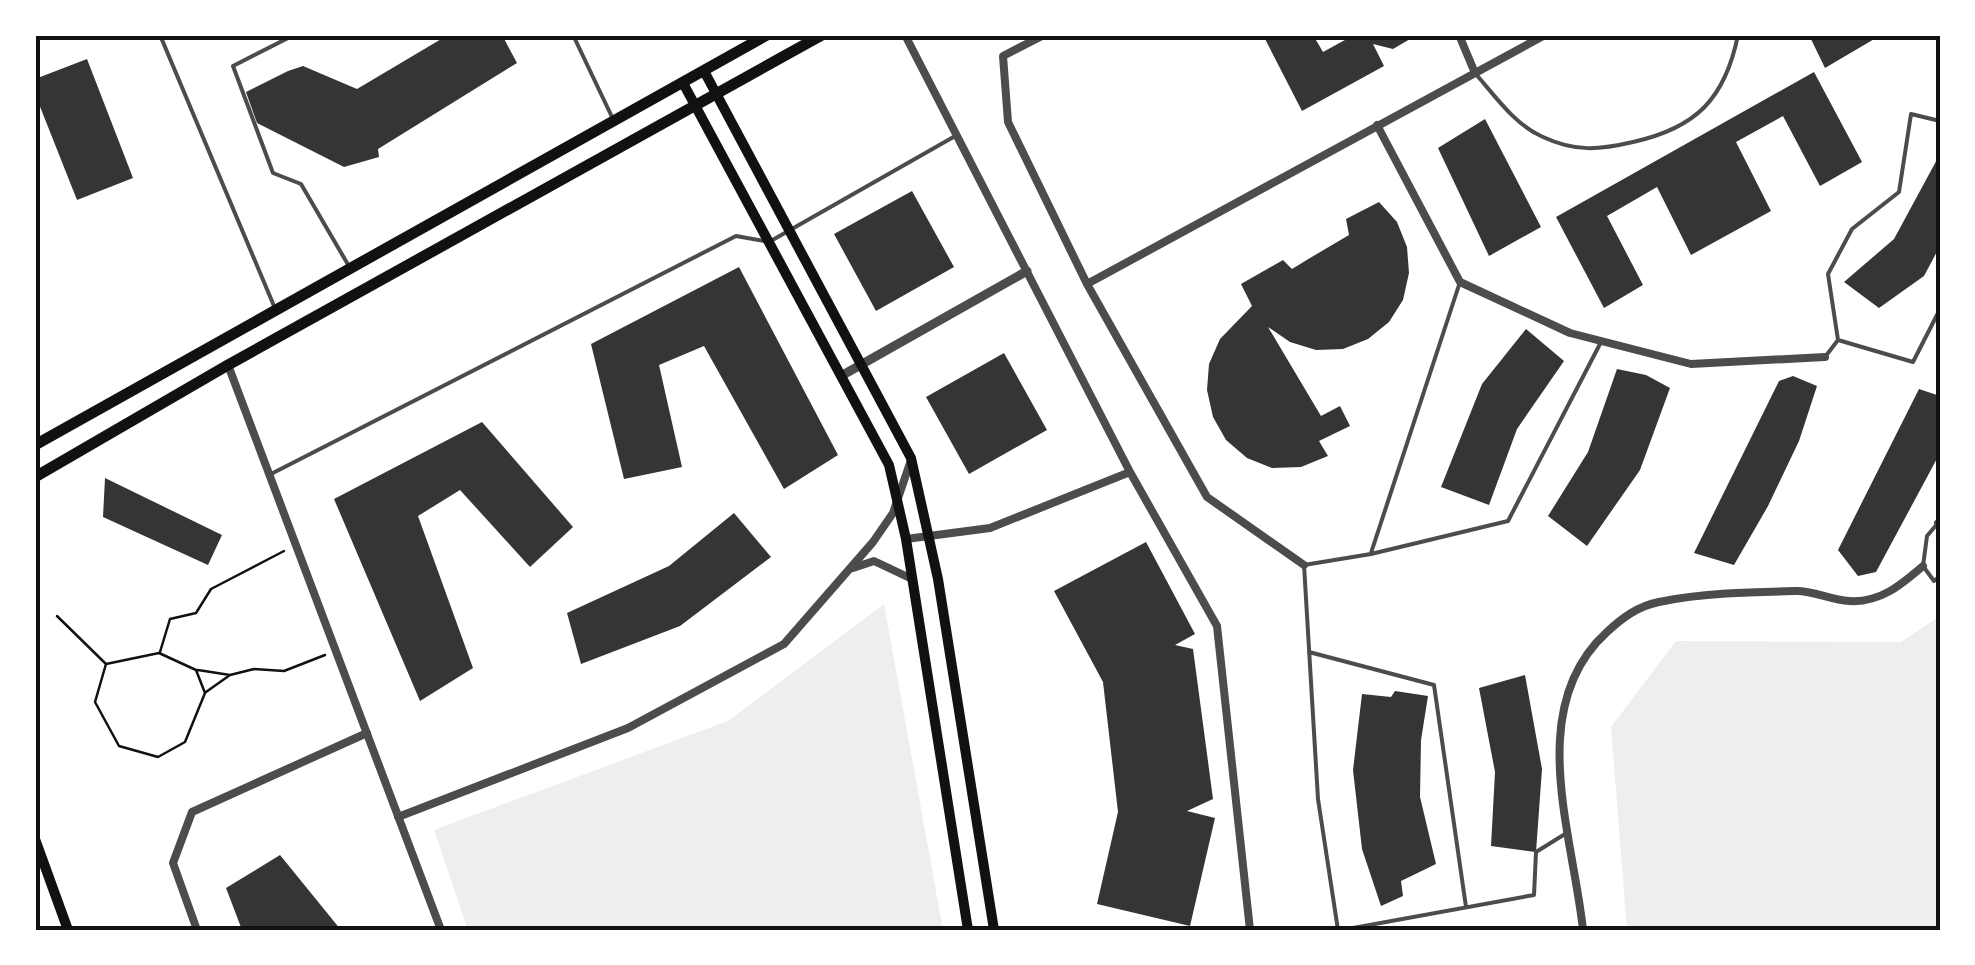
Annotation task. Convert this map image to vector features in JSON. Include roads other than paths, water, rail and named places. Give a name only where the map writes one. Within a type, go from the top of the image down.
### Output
[{"type":"main road","points":[[35,445],[767,35]]},
{"type":"main road","points":[[35,478],[228,365],[822,35]]},
{"type":"main road","points":[[704,71],[911,458],[928,536],[994,930]]},
{"type":"main road","points":[[683,83],[888,465],[906,538],[968,930]]},
{"type":"main road","points":[[35,839],[68,930]]},
{"type":"street","points":[[905,35],[1130,472],[1217,626],[1250,930]]},
{"type":"street","points":[[1044,35],[1002,56],[1008,122],[1087,284],[1207,497],[1304,565]]},
{"type":"street","points":[[1459,35],[1475,73]]},
{"type":"street","points":[[1087,284],[1545,35]]},
{"type":"street","points":[[1377,126],[1460,282],[1570,333],[1691,364],[1825,358]]},
{"type":"street","points":[[841,376],[1027,271]]},
{"type":"street","points":[[228,365],[441,930]]},
{"type":"street","points":[[398,817],[628,728],[784,644],[853,568],[898,502],[911,458]]},
{"type":"street","points":[[906,538],[990,528],[1130,472]]},
{"type":"street","points":[[853,568],[874,561],[913,581]]},
{"type":"street","points":[[1583,930],[1559,749],[1568,686],[1591,646],[1626,614],[1658,602],[1801,591],[1851,602],[1891,593],[1922,566]]},
{"type":"street","points":[[198,930],[173,864],[192,812],[367,734]]},
{"type":"lane","points":[[160,35],[276,310]]},
{"type":"lane","points":[[294,35],[233,66],[272,173],[301,184],[351,268]]},
{"type":"lane","points":[[573,35],[614,121]]},
{"type":"lane","points":[[1475,73],[1513,116],[1540,137],[1590,152],[1654,137],[1701,113],[1731,70],[1738,35]]},
{"type":"lane","points":[[1825,358],[1838,340],[1828,274],[1852,229],[1898,192],[1911,114],[1940,120]]},
{"type":"lane","points":[[269,475],[736,236],[769,242],[957,136]]},
{"type":"lane","points":[[1371,554],[1460,282]]},
{"type":"lane","points":[[1838,340],[1913,362],[1940,309]]},
{"type":"lane","points":[[1568,831],[1536,852],[1534,894],[1340,930],[1318,799],[1304,565],[1371,554],[1508,521],[1602,341]]},
{"type":"lane","points":[[1939,522],[1927,536],[1922,566],[1934,581],[1940,576]]},
{"type":"lane","points":[[1309,652],[1434,685],[1466,907]]}]
